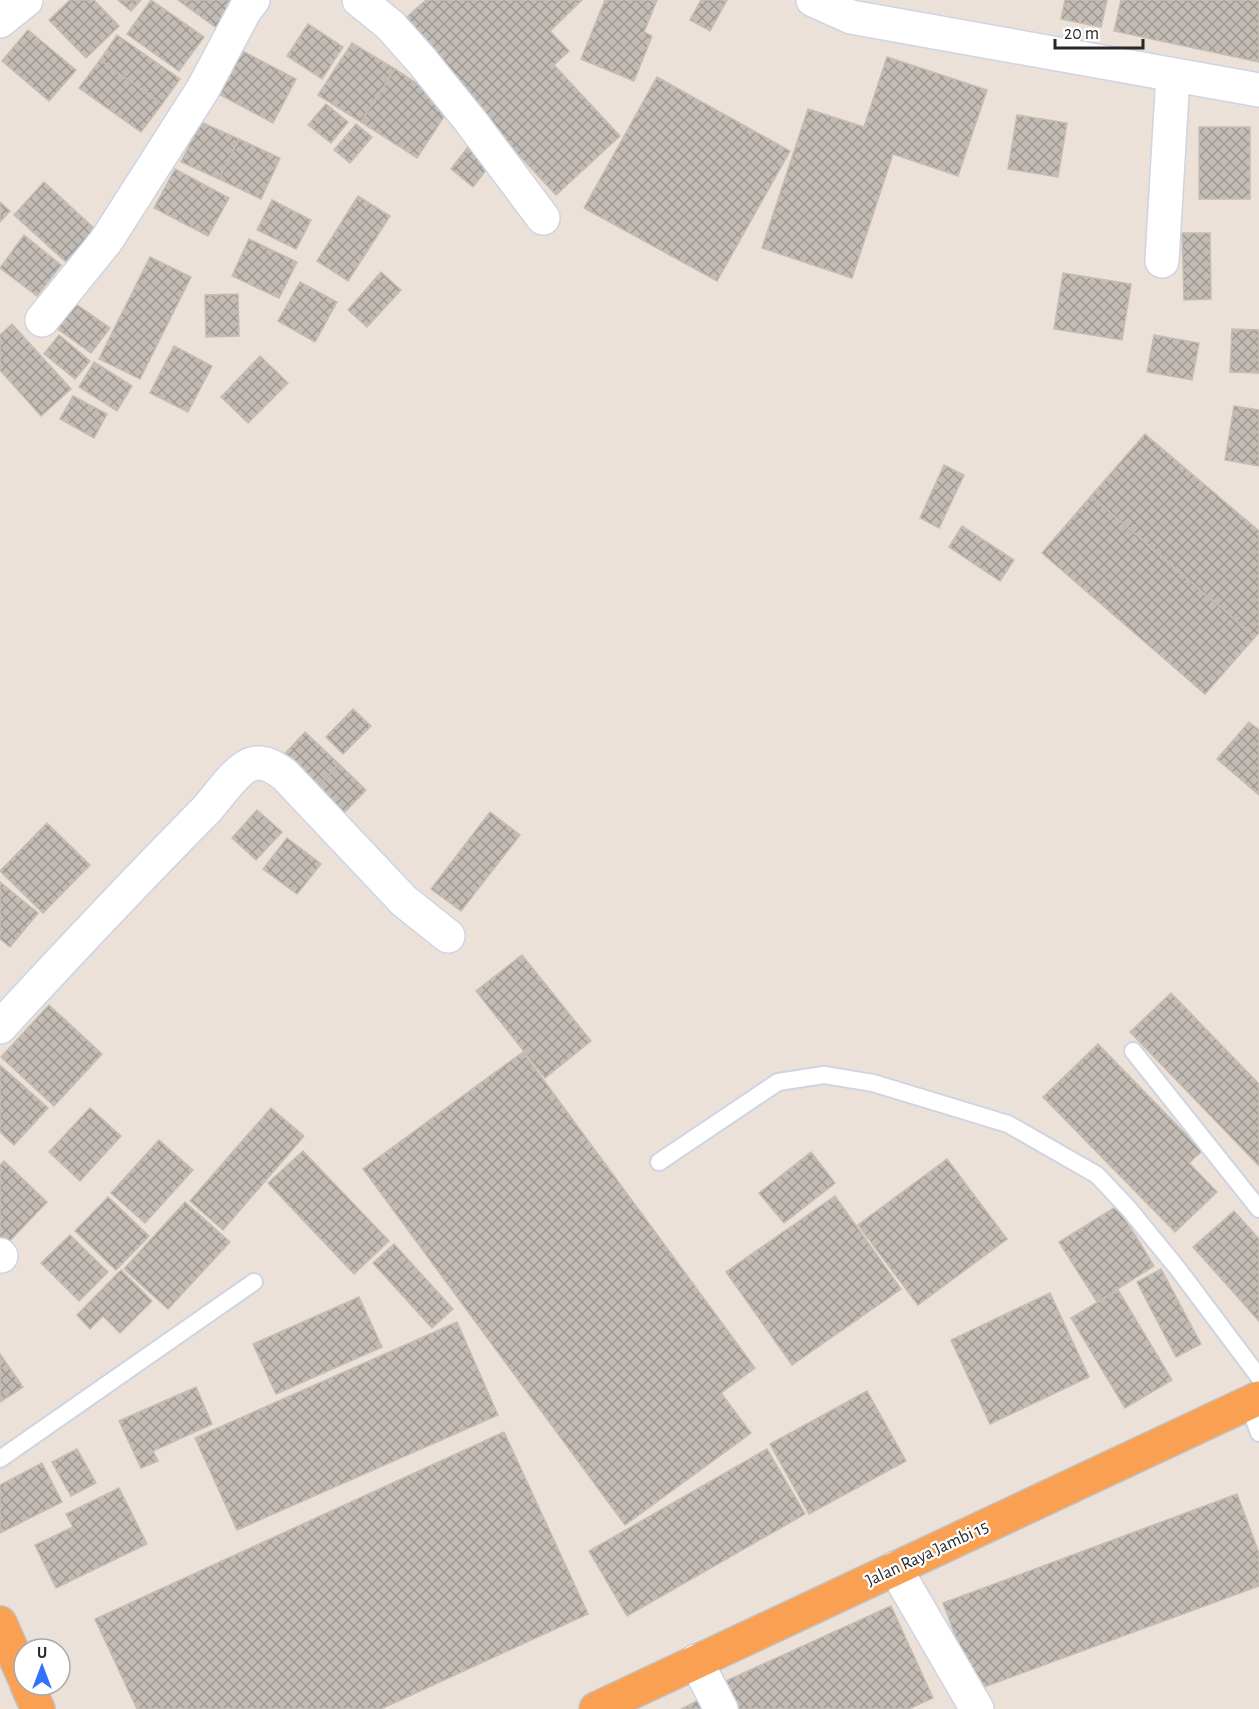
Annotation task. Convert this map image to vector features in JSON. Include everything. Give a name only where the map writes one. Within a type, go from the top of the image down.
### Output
[{"type":"highway","name":"Jalan Raya Jambi 15","points":[[596,1709],[896,1568],[1255,1393]]},
{"type":"highway","points":[[0,1623],[12,1650]]},
{"type":"street","points":[[0,21],[26,0]]},
{"type":"street","points":[[42,320],[106,241],[203,89],[245,10],[253,0]]},
{"type":"street","points":[[359,0],[390,25],[422,61],[543,218]]},
{"type":"street","points":[[813,0],[851,17],[1259,90]]},
{"type":"street","points":[[1162,261],[1173,75]]},
{"type":"street","points":[[0,1027],[239,772],[251,764],[262,764],[275,768],[285,776],[404,901],[448,936]]},
{"type":"street","points":[[896,1568],[976,1709]]},
{"type":"street","points":[[696,1661],[721,1709]]},
{"type":"lane","points":[[1133,1051],[1259,1209]]},
{"type":"lane","points":[[659,1162],[778,1082],[824,1075],[873,1083],[1008,1124],[1097,1174],[1178,1269],[1255,1393],[1259,1433]]},
{"type":"lane","points":[[0,1459],[254,1282]]},
{"type":"building","points":[[70,0],[94,0],[119,26],[86,58],[49,20]]},
{"type":"building","points":[[118,0],[141,0],[131,11]]},
{"type":"building","points":[[151,0],[204,37],[179,71],[127,34]]},
{"type":"building","points":[[178,0],[239,0],[218,29]]},
{"type":"building","points":[[426,0],[582,0],[550,31],[569,51],[554,65],[620,136],[556,195],[398,25]]},
{"type":"building","points":[[605,0],[657,0],[644,32],[652,36],[634,81],[581,59]]},
{"type":"building","points":[[701,0],[727,0],[710,31],[690,20]]},
{"type":"building","points":[[1065,0],[1107,0],[1101,27],[1061,19]]},
{"type":"building","points":[[1121,0],[1259,0],[1259,62],[1114,31]]},
{"type":"building","points":[[308,24],[343,47],[322,79],[287,56]]},
{"type":"building","points":[[28,30],[76,70],[49,101],[2,61]]},
{"type":"building","points":[[117,35],[180,79],[162,104],[100,60]]},
{"type":"building","points":[[352,43],[395,69],[361,122],[318,95]]},
{"type":"building","points":[[233,46],[296,79],[273,123],[211,90]]},
{"type":"building","points":[[887,57],[987,90],[958,176],[893,154],[852,278],[762,248],[808,109],[864,127]]},
{"type":"building","points":[[100,60],[162,104],[141,132],[79,88]]},
{"type":"building","points":[[395,69],[451,106],[417,158],[361,122]]},
{"type":"building","points":[[657,77],[790,151],[717,281],[584,208]]},
{"type":"building","points":[[326,104],[348,122],[331,143],[308,125]]},
{"type":"building","points":[[1017,115],[1067,123],[1058,177],[1008,169]]},
{"type":"building","points":[[201,122],[239,139],[219,179],[181,162]]},
{"type":"building","points":[[356,124],[372,137],[350,163],[334,150]]},
{"type":"building","points":[[1199,127],[1250,127],[1250,199],[1199,199]]},
{"type":"building","points":[[239,139],[280,158],[261,199],[219,179]]},
{"type":"building","points":[[471,143],[494,160],[473,187],[451,169]]},
{"type":"building","points":[[175,169],[229,198],[208,236],[154,208]]},
{"type":"building","points":[[44,182],[96,230],[66,262],[14,215]]},
{"type":"building","points":[[358,196],[390,216],[348,281],[317,261]]},
{"type":"building","points":[[272,200],[311,220],[296,249],[257,230]]},
{"type":"building","points":[[0,202],[10,211],[0,222]]},
{"type":"building","points":[[1182,233],[1210,233],[1211,299],[1184,300]]},
{"type":"building","points":[[24,235],[61,265],[37,296],[0,268]]},
{"type":"building","points":[[249,239],[297,262],[279,298],[232,276]]},
{"type":"building","points":[[150,257],[191,277],[140,379],[99,359]]},
{"type":"building","points":[[381,272],[401,290],[367,327],[348,310]]},
{"type":"building","points":[[1063,273],[1131,284],[1122,340],[1054,329]]},
{"type":"building","points":[[300,282],[337,302],[315,342],[278,321]]},
{"type":"building","points":[[238,294],[239,336],[206,337],[205,295]]},
{"type":"building","points":[[73,302],[110,328],[91,353],[55,327]]},
{"type":"building","points":[[12,324],[71,389],[41,416],[0,370],[0,335]]},
{"type":"building","points":[[1232,329],[1259,330],[1259,373],[1230,372]]},
{"type":"building","points":[[59,335],[90,361],[75,379],[44,354]]},
{"type":"building","points":[[1154,335],[1199,343],[1192,380],[1147,372]]},
{"type":"building","points":[[174,346],[212,366],[188,412],[150,393]]},
{"type":"building","points":[[260,356],[288,383],[248,423],[221,397]]},
{"type":"building","points":[[94,362],[132,386],[117,411],[79,387]]},
{"type":"building","points":[[73,396],[107,414],[94,438],[60,419]]},
{"type":"building","points":[[1234,406],[1259,410],[1259,466],[1225,460]]},
{"type":"building","points":[[1145,434],[1259,531],[1259,633],[1255,637],[1091,496]]},
{"type":"building","points":[[944,465],[964,475],[939,528],[920,518]]},
{"type":"building","points":[[1091,496],[1255,637],[1205,694],[1042,553]]},
{"type":"building","points":[[962,526],[1014,560],[1000,581],[949,547]]},
{"type":"building","points":[[353,709],[371,726],[343,754],[326,737]]},
{"type":"building","points":[[1249,722],[1259,730],[1259,795],[1217,759]]},
{"type":"building","points":[[305,732],[339,764],[315,790],[281,758]]},
{"type":"building","points":[[339,764],[366,790],[342,815],[315,790]]},
{"type":"building","points":[[257,810],[282,832],[256,860],[232,838]]},
{"type":"building","points":[[490,812],[520,835],[461,911],[431,889]]},
{"type":"building","points":[[47,823],[90,865],[43,913],[0,871]]},
{"type":"building","points":[[287,838],[321,864],[297,894],[263,869]]},
{"type":"building","points":[[0,882],[38,913],[10,947],[0,939]]},
{"type":"building","points":[[522,955],[591,1041],[545,1078],[476,991]]},
{"type":"building","points":[[1171,993],[1259,1084],[1259,1166],[1130,1032]]},
{"type":"building","points":[[49,1005],[102,1054],[54,1106],[1,1057]]},
{"type":"building","points":[[1098,1044],[1202,1151],[1189,1163],[1217,1192],[1175,1232],[1043,1097]]},
{"type":"building","points":[[523,1052],[755,1368],[721,1393],[751,1433],[625,1525],[363,1169]]},
{"type":"building","points":[[0,1065],[48,1108],[14,1145],[0,1132]]},
{"type":"building","points":[[90,1108],[121,1136],[80,1181],[49,1152]]},
{"type":"building","points":[[271,1108],[304,1136],[223,1230],[190,1201]]},
{"type":"building","points":[[159,1140],[193,1170],[145,1223],[111,1193]]},
{"type":"building","points":[[303,1151],[389,1241],[354,1274],[268,1183]]},
{"type":"building","points":[[811,1152],[835,1183],[784,1223],[759,1193]]},
{"type":"building","points":[[947,1159],[1007,1239],[918,1305],[858,1225]]},
{"type":"building","points":[[4,1161],[47,1202],[2,1249],[0,1247],[0,1165]]},
{"type":"building","points":[[835,1196],[901,1289],[792,1365],[726,1272]]},
{"type":"building","points":[[108,1197],[149,1236],[116,1270],[75,1231]]},
{"type":"building","points":[[185,1202],[230,1242],[168,1309],[124,1269]]},
{"type":"building","points":[[1117,1206],[1154,1266],[1097,1302],[1059,1242]]},
{"type":"building","points":[[1234,1211],[1259,1239],[1259,1321],[1193,1247]]},
{"type":"building","points":[[70,1235],[108,1272],[79,1301],[41,1263]]},
{"type":"building","points":[[394,1244],[453,1309],[432,1328],[373,1263]]},
{"type":"building","points":[[1161,1269],[1201,1344],[1176,1357],[1137,1282]]},
{"type":"building","points":[[121,1270],[152,1301],[120,1333],[103,1316],[90,1329],[77,1315]]},
{"type":"building","points":[[1118,1290],[1172,1380],[1125,1408],[1071,1318]]},
{"type":"building","points":[[1050,1293],[1089,1377],[990,1424],[951,1340]]},
{"type":"building","points":[[359,1297],[382,1347],[276,1394],[253,1344]]},
{"type":"building","points":[[457,1322],[498,1415],[237,1530],[195,1438]]},
{"type":"building","points":[[0,1354],[23,1387],[0,1402]]},
{"type":"building","points":[[196,1387],[212,1424],[153,1451],[158,1461],[141,1468],[119,1421]]},
{"type":"building","points":[[867,1391],[906,1461],[809,1514],[770,1444]]},
{"type":"building","points":[[504,1432],[588,1614],[381,1709],[137,1709],[95,1619]]},
{"type":"building","points":[[77,1449],[96,1483],[71,1496],[52,1462]]},
{"type":"building","points":[[767,1449],[805,1514],[627,1616],[589,1551]]},
{"type":"building","points":[[42,1463],[62,1502],[0,1533],[0,1485]]},
{"type":"building","points":[[119,1488],[147,1544],[56,1588],[35,1545],[73,1527],[66,1514]]},
{"type":"building","points":[[1237,1494],[1259,1553],[1259,1586],[976,1690],[943,1603]]},
{"type":"building","points":[[891,1606],[933,1698],[909,1709],[731,1709],[719,1684]]},
{"type":"building","points":[[699,1700],[704,1709],[681,1709]]}]
